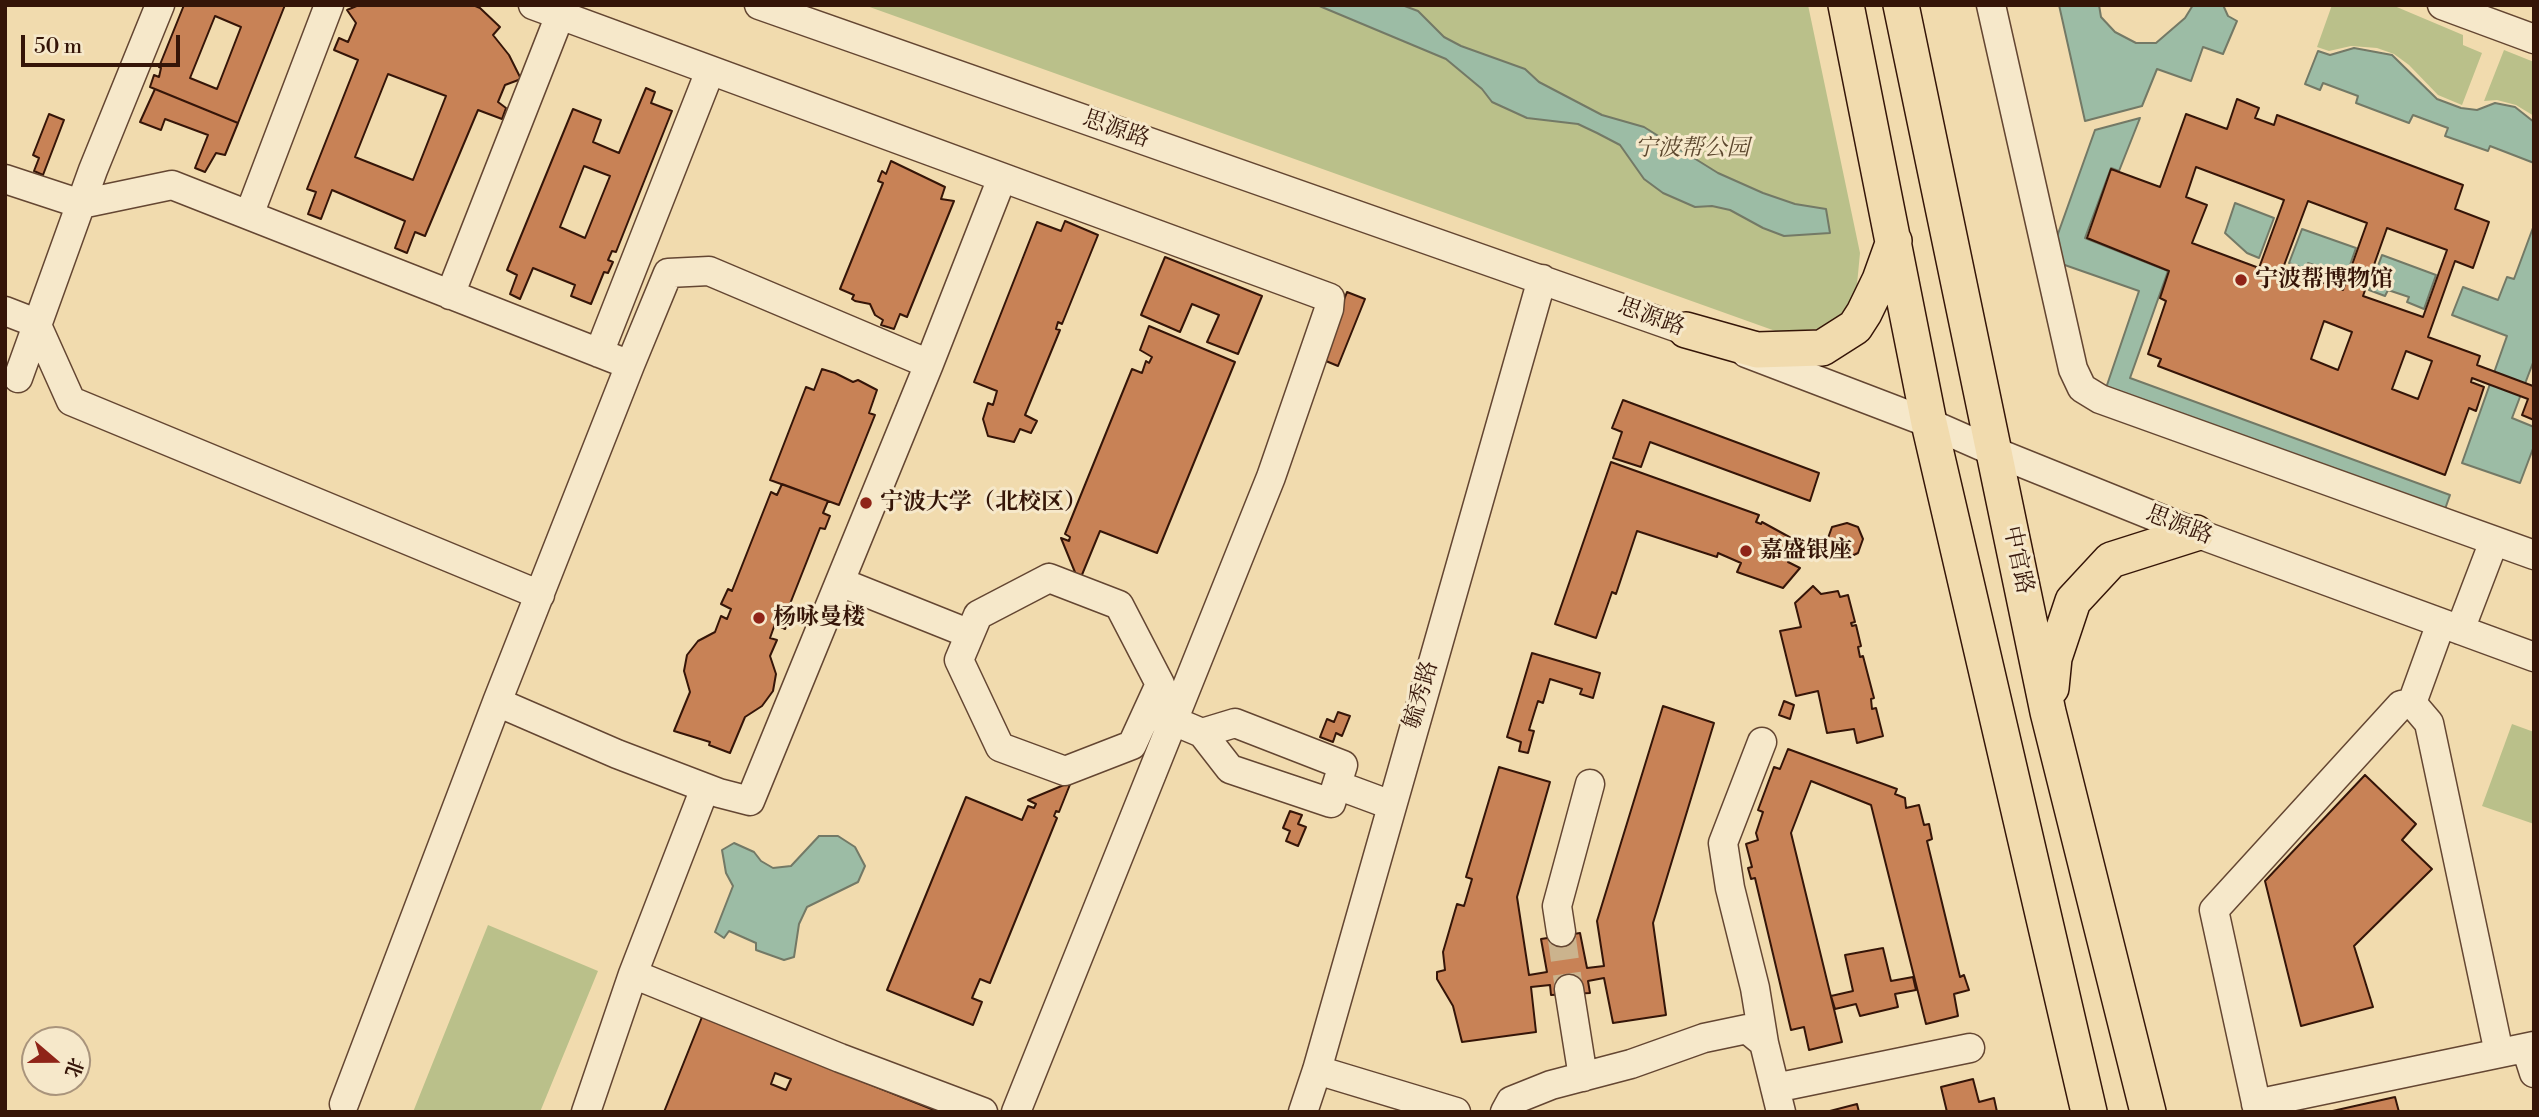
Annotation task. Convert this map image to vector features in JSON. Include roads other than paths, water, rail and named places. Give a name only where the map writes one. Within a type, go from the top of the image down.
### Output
[{"type":"main road","points":[[1846,5],[1929,423],[2089,1112]]},
{"type":"main road","name":"中官路","points":[[1901,5],[2048,712],[2148,1112]]},
{"type":"main road","points":[[1686,330],[1758,350],[1822,348],[1855,327],[1880,280],[1894,241]]},
{"type":"main road","points":[[2048,712],[2054,658],[2073,601],[2111,560],[2196,533]]},
{"type":"street","points":[[18,378],[81,204],[160,5]]},
{"type":"street","points":[[250,215],[330,5]]},
{"type":"street","points":[[533,5],[1330,298],[1329,309],[1271,477],[1160,715],[1017,1112]]},
{"type":"street","name":"思源路","points":[[759,5],[1686,330],[1929,423],[2196,533],[2534,657]]},
{"type":"street","points":[[1991,5],[2073,369],[2082,388],[2100,399],[2534,555]]},
{"type":"street","points":[[2442,5],[2534,38]]},
{"type":"street","points":[[450,295],[560,15]]},
{"type":"street","points":[[599,353],[710,71]]},
{"type":"street","points":[[497,702],[617,754],[705,788],[750,801],[929,365],[1002,178]]},
{"type":"street","points":[[5,179],[81,204],[172,185],[630,365]]},
{"type":"street","points":[[344,1104],[497,702],[668,273],[709,271],[929,365]]},
{"type":"street","name":"毓秀路","points":[[1303,1112],[1542,279]]},
{"type":"street","points":[[5,312],[36,323],[71,401],[540,595]]},
{"type":"street","points":[[2412,703],[2494,541]]},
{"type":"street","points":[[1049,578],[1119,605],[1160,684],[1160,715],[1132,745],[1065,771],[1000,747],[959,660],[970,634],[978,615],[1049,578]]},
{"type":"street","points":[[840,582],[970,634]]},
{"type":"street","points":[[2412,703],[2428,723],[2523,1055],[2257,1108],[2214,910],[2401,705],[2412,703]]},
{"type":"street","points":[[1160,715],[1202,733],[1230,769],[1331,803],[1343,765],[1235,723],[1202,733]]},
{"type":"street","points":[[1762,742],[1723,843],[1730,888],[1755,988],[1764,1043],[1778,1100],[1970,1048]]},
{"type":"street","points":[[1561,932],[1557,906],[1590,784]]},
{"type":"street","points":[[1337,785],[1391,806]]},
{"type":"street","points":[[586,1112],[633,974],[705,788]]},
{"type":"street","points":[[633,974],[841,1059],[983,1112]]},
{"type":"street","points":[[1569,989],[1583,1077]]},
{"type":"street","points":[[1505,1112],[1511,1101],[1551,1085],[1631,1064],[1704,1038],[1747,1029],[1764,1043]]},
{"type":"street","points":[[1317,1070],[1456,1112]]},
{"type":"tunnel","points":[[1561,932],[1569,989]]},
{"type":"place","name":"宁波帮博物馆","points":[[2241,280]]},
{"type":"place","name":"宁波大学（北校区）","points":[[866,503]]},
{"type":"place","name":"嘉盛银座","points":[[1746,551]]},
{"type":"place","name":"杨咏曼楼","points":[[759,618]]},
{"type":"park label","name":"宁波帮公园","points":[[1692,149]]}]
